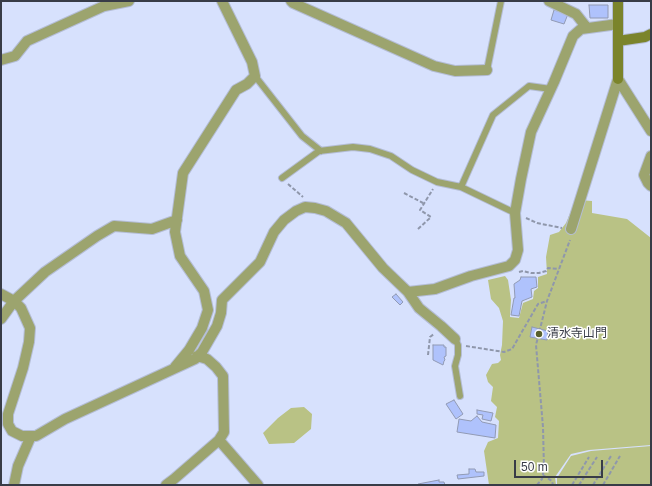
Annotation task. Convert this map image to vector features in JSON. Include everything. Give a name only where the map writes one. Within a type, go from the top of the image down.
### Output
[{"type":"street","points":[[1,60],[15,56],[27,41],[104,6],[129,1]]},
{"type":"street","points":[[174,368],[189,350],[202,328],[208,310],[204,291],[180,256],[174,232],[183,173],[236,90],[247,84],[255,76],[252,62],[222,1]]},
{"type":"street","points":[[291,1],[434,66],[455,71],[487,70]]},
{"type":"street","points":[[549,1],[576,14],[587,28]]},
{"type":"street","points":[[571,229],[618,79],[618,1]]},
{"type":"street","points":[[408,292],[435,289],[471,276],[508,266],[515,260],[518,250],[515,214],[531,132],[573,36],[581,28],[618,24]]},
{"type":"street","points":[[618,41],[645,37],[651,34]]},
{"type":"street","points":[[618,79],[650,126]]},
{"type":"street","points":[[651,156],[644,175],[651,186]]},
{"type":"street","points":[[1,294],[14,301],[21,308],[30,328],[29,342],[23,368],[8,414],[8,424],[12,431],[22,436],[36,436],[65,419],[195,359],[202,352],[217,326],[222,300],[260,262],[274,232],[284,220],[296,211],[305,207],[326,211],[346,223],[382,268],[408,292],[419,308],[442,327],[456,342]]},
{"type":"street","points":[[1,319],[14,301],[45,272],[114,226],[152,229],[177,220]]},
{"type":"street","points":[[166,485],[174,480],[219,440],[224,432],[223,376],[207,359],[197,356]]},
{"type":"street","points":[[14,485],[18,466],[31,436]]},
{"type":"street","points":[[219,440],[258,485]]},
{"type":"lane","points":[[487,70],[501,1]]},
{"type":"lane","points":[[255,76],[302,136],[322,151]]},
{"type":"lane","points":[[461,187],[493,115],[529,86],[551,89]]},
{"type":"lane","points":[[282,178],[319,151],[353,147],[370,149],[391,156],[412,170],[437,182],[461,187],[515,214]]},
{"type":"lane","points":[[456,342],[458,355],[455,366],[460,396]]},
{"type":"path","points":[[282,178],[306,200],[310,208]]},
{"type":"path","points":[[418,229],[431,217],[420,210],[437,182]]},
{"type":"path","points":[[404,193],[423,203]]},
{"type":"path","points":[[515,214],[537,223],[564,229],[571,229],[571,237],[547,301],[536,345],[543,427],[544,469],[542,479],[537,485]]},
{"type":"path","points":[[504,267],[510,274],[524,271],[539,273],[546,271],[548,268],[559,269]]},
{"type":"path","points":[[456,342],[504,352],[512,349],[538,304],[547,301]]},
{"type":"path","points":[[428,355],[430,337],[442,327]]},
{"type":"path","points":[[593,485],[611,456]]},
{"type":"path","points":[[603,485],[620,456]]},
{"type":"path","points":[[572,485],[589,457]]},
{"type":"path","points":[[579,485],[597,457]]},
{"type":"path","points":[[543,475],[552,481],[553,485]]},
{"type":"green space","points":[[578,200],[592,201],[592,213],[627,219],[651,238],[651,445],[589,450],[571,454],[555,477],[556,485],[489,485],[484,451],[488,442],[498,438],[499,421],[495,417],[497,407],[491,401],[493,387],[488,382],[486,375],[492,364],[498,363],[501,360],[500,355],[503,321],[499,308],[491,299],[488,280],[505,276],[508,280],[511,300],[510,317],[519,318],[523,303],[533,299],[534,291],[538,288],[538,277],[547,274],[546,257],[550,235],[559,232],[566,223],[573,206]]},
{"type":"green space","points":[[304,407],[312,414],[311,429],[294,443],[269,444],[263,433],[291,408]]},
{"type":"green space","points":[[651,446],[651,485],[557,485],[557,478],[571,456],[591,451]]},
{"type":"building","points":[[589,5],[608,5],[608,18],[590,18]]},
{"type":"building","points":[[554,10],[568,14],[564,24],[551,20]]},
{"type":"building","points":[[521,277],[536,277],[537,287],[531,289],[532,297],[522,301],[519,316],[511,315],[515,298],[514,284],[520,280]]},
{"type":"building","points":[[396,294],[403,302],[400,305],[392,297]]},
{"type":"building","name":"清水寺山門","points":[[532,327],[548,331],[547,340],[530,337]]},
{"type":"building","points":[[433,345],[444,345],[444,347],[446,347],[446,356],[444,357],[445,360],[443,365],[433,360]]},
{"type":"building","points":[[454,400],[463,414],[456,419],[446,404]]},
{"type":"building","points":[[477,410],[493,413],[491,421],[482,419],[483,415],[477,414]]},
{"type":"building","points":[[477,416],[482,422],[496,425],[495,438],[457,432],[459,419],[471,421]]},
{"type":"building","points":[[469,469],[475,469],[476,472],[484,472],[484,476],[458,479],[457,475],[469,474]]},
{"type":"building","points":[[439,480],[439,482],[444,482],[445,485],[418,485],[418,484]]},
{"type":"place","name":"清水寺山門","points":[[539,334]]}]
